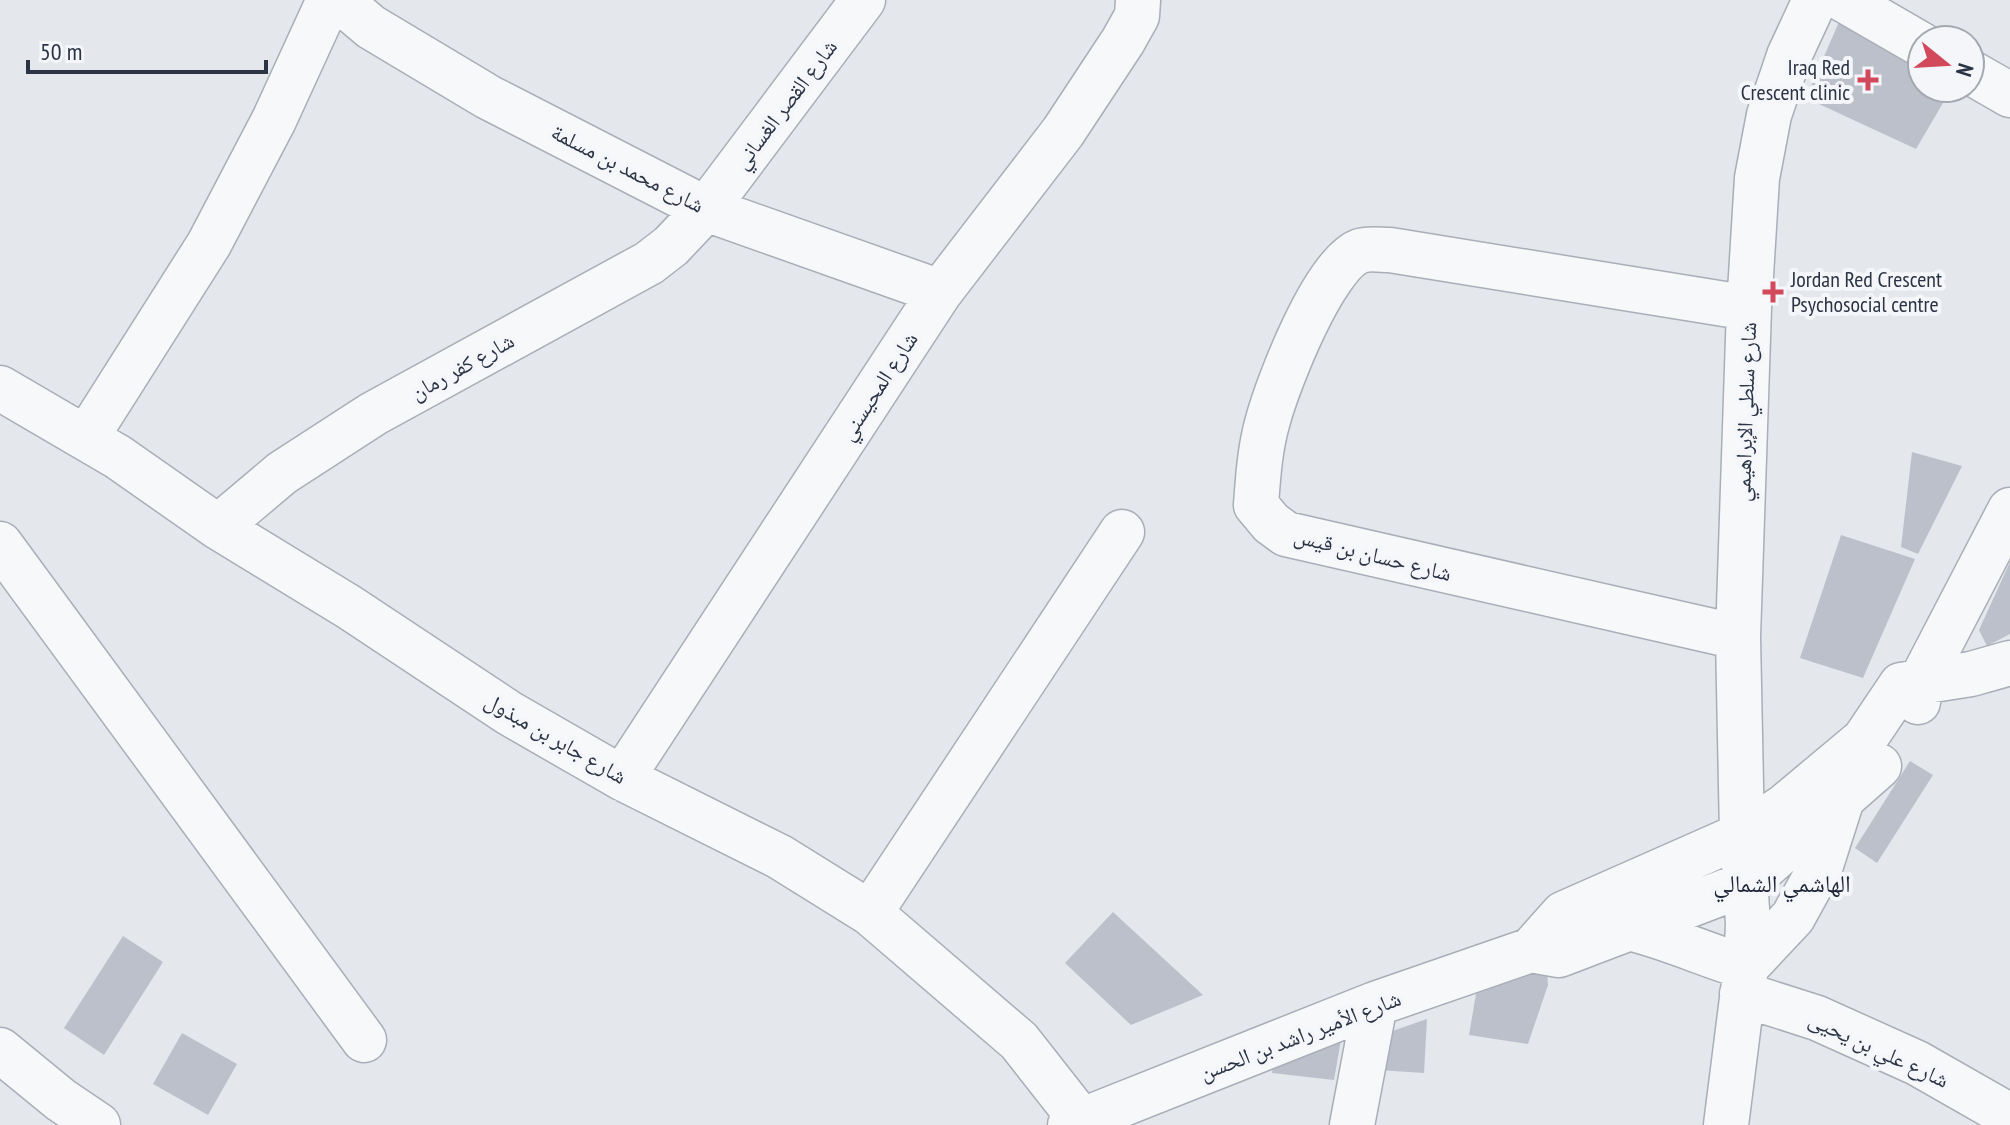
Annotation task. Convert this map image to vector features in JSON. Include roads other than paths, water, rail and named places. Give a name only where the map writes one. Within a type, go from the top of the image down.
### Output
[{"type":"street","points":[[86,438],[209,244],[274,120],[329,0]]},
{"type":"street","name":"شارع محمد بن مسلمة","points":[[339,0],[371,27],[488,97],[706,209],[940,292]]},
{"type":"street","name":"شارع القصر الغساني","points":[[706,209],[863,0]]},
{"type":"street","name":"شارع المحيسني","points":[[622,778],[940,292],[1063,132],[1123,41],[1137,16],[1138,0]]},
{"type":"street","name":"شارع سلطي الإبراهيمي","points":[[1726,1125],[1748,924],[1742,835],[1738,637],[1749,308],[1757,178],[1769,115],[1789,56],[1815,0]]},
{"type":"street","points":[[1844,0],[1906,36]]},
{"type":"street","points":[[1986,81],[2010,95]]},
{"type":"street","name":"شارع كفر رمان","points":[[218,527],[282,473],[373,414],[649,263],[671,246],[706,209]]},
{"type":"street","name":"شارع حسان بن قيس","points":[[1738,637],[1286,534],[1271,523],[1256,505],[1259,465],[1268,419],[1311,311],[1342,262],[1361,250],[1390,250],[1749,308]]},
{"type":"street","name":"شارع جابر بن مبذول","points":[[0,388],[118,457],[218,527],[349,607],[509,713],[622,778],[780,857],[870,913],[1019,1041],[1079,1123]]},
{"type":"street","name":"شارع الأمير راشد بن الحسن","points":[[1079,1123],[1375,1004],[1531,950],[1559,955],[1745,884],[1871,774],[1896,747],[1915,713],[1921,681],[2010,510]]},
{"type":"street","points":[[870,913],[1122,532]]},
{"type":"street","points":[[0,544],[364,1040]]},
{"type":"street","points":[[1921,681],[1996,669],[2010,663]]},
{"type":"street","name":"شارع الأمير راشد بن الحسن","points":[[1531,950],[1563,914],[1742,835],[1785,806],[1845,758],[1872,731],[1901,685],[1921,681]]},
{"type":"street","points":[[1744,980],[1793,917],[1820,868],[1842,799]]},
{"type":"street","name":"شارع علي بن يحيى","points":[[1633,929],[1666,937],[1709,956],[1744,980],[1817,1018],[1917,1063],[2010,1116]]},
{"type":"street","points":[[1352,1125],[1375,1004]]},
{"type":"street","points":[[0,1050],[61,1100],[98,1125]]},
{"type":"place","name":"Iraq Red Crescent clinic","points":[[1868,80]]},
{"type":"place","name":"Jordan Red Crescent Psychosocial centre","points":[[1773,292]]},
{"type":"district","name":"الهاشمي الشمالي","points":[[1782,883]]}]
